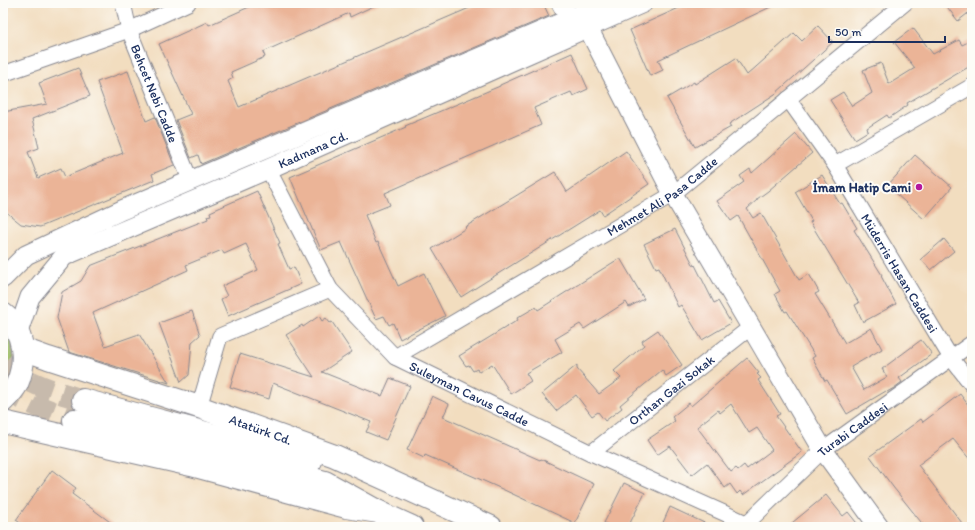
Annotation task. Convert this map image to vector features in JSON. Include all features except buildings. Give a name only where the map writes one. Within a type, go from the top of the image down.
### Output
[{"type":"main road","points":[[3,314],[8,318],[21,341],[23,368],[16,386],[3,401]]},
{"type":"main road","name":"Atatürk Cd.","points":[[21,341],[48,358],[200,407],[335,456],[491,527]]},
{"type":"main road","points":[[83,400],[388,480]]},
{"type":"main road","points":[[74,420],[256,463],[325,482],[379,512],[412,527]]},
{"type":"main road","points":[[3,422],[191,465],[346,507],[379,512]]},
{"type":"street","name":"Behcet Nebi Cadde","points":[[123,3],[129,30],[191,182]]},
{"type":"street","points":[[3,74],[129,30],[188,3]]},
{"type":"street","points":[[560,3],[570,19]]},
{"type":"street","name":"Kadınana Cd.","points":[[3,278],[26,255],[122,210],[191,182],[605,3]]},
{"type":"street","name":"Kadınana Cd.","points":[[21,341],[30,297],[64,256],[268,169],[642,3]]},
{"type":"street","name":"Mehmet Ali Pasa Cadde","points":[[396,356],[673,194],[904,3]]},
{"type":"street","points":[[588,28],[673,194],[823,450],[879,527]]},
{"type":"street","points":[[835,165],[972,86]]},
{"type":"street","name":"Müderris Hasan Caddesi","points":[[788,99],[835,165],[951,358],[972,386]]},
{"type":"street","name":"Suleyman Cavus Cadde","points":[[268,169],[330,289],[396,356],[591,453],[747,526]]},
{"type":"street","points":[[3,257],[26,255]]},
{"type":"street","points":[[200,407],[220,336],[330,289]]},
{"type":"street","name":"Orthan Gazi Sokak","points":[[591,453],[751,327]]},
{"type":"street","name":"Turabi Caddesi","points":[[747,526],[823,450],[972,343]]},
{"type":"green space","points":[[3,326],[11,338],[15,366],[3,390]]},
{"type":"tunnel","points":[[3,363],[11,370],[30,381],[83,400]]},
{"type":"tunnel","points":[[3,389],[35,405],[74,420]]},
{"type":"place","name":"İmam Hatip Cami","points":[[919,187]]}]
